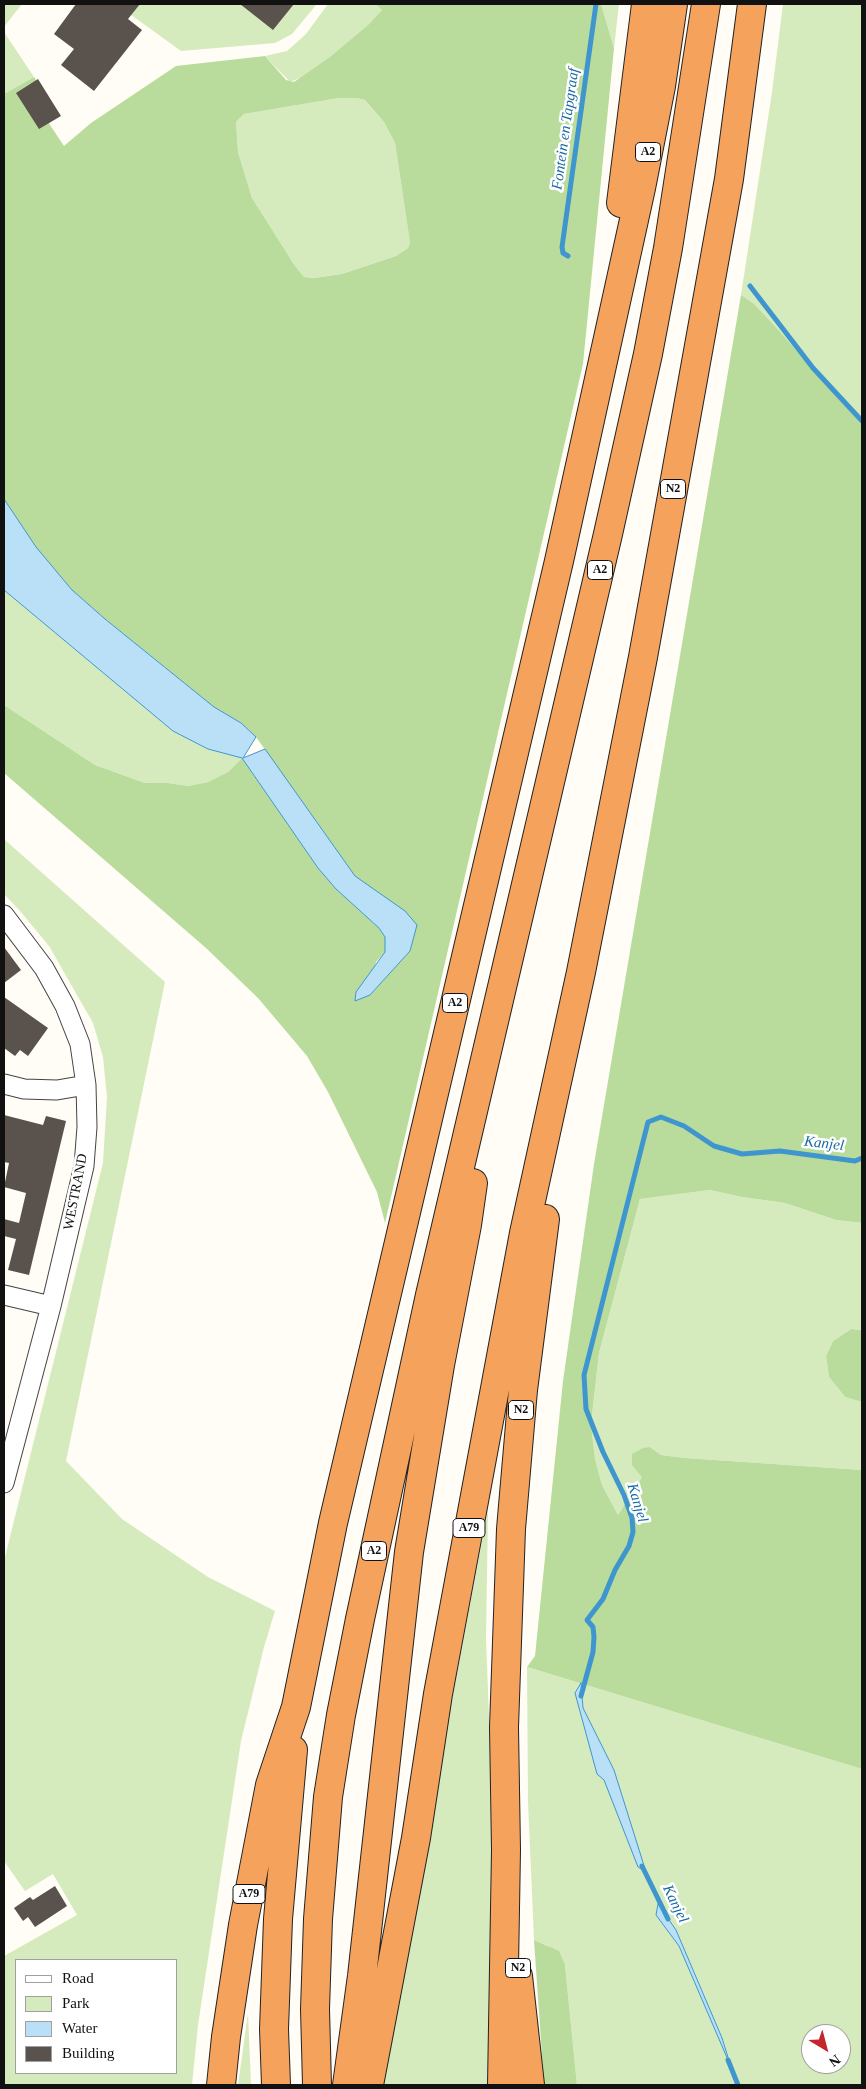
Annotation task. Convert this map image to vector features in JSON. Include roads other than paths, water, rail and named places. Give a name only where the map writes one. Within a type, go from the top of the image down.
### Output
[{"type":"highway","points":[[615,299],[621,200],[646,4]]},
{"type":"highway","name":"A2","points":[[276,2085],[274,2029],[278,1919],[296,1707],[333,1523],[559,561],[615,299],[641,188],[661,86],[673,4]]},
{"type":"highway","name":"A2","points":[[317,2075],[315,2009],[321,1870],[328,1797],[341,1715],[426,1314],[606,544],[648,354],[668,248],[706,4]]},
{"type":"highway","name":"N2","points":[[502,2085],[506,1850],[504,1727],[511,1529],[523,1390],[537,1275],[581,972],[643,657],[729,179],[752,4]]},
{"type":"highway","name":"A79","points":[[369,2085],[416,1838],[438,1694],[524,1233],[581,972]]},
{"type":"highway","points":[[347,2085],[362,1976],[409,1552],[440,1365],[467,1225],[489,1045]]},
{"type":"highway","name":"A79","points":[[221,2085],[226,2037],[243,1925],[257,1849],[270,1786],[296,1707]]},
{"type":"highway","name":"N2","points":[[506,1850],[530,2085]]},
{"type":"street","name":"WESTRAND","points":[[4,915],[44,968],[65,1006],[80,1044],[86,1085],[87,1127],[84,1166],[51,1306],[4,1483]]},
{"type":"street","points":[[4,1084],[24,1089],[57,1090],[86,1085]]},
{"type":"street","points":[[4,1295],[51,1306]]},
{"type":"water","points":[[4,499],[36,547],[72,590],[214,707],[241,723],[256,737],[243,758],[265,749],[355,876],[405,911],[417,925],[410,951],[370,995],[355,1001],[356,992],[385,952],[385,937],[379,928],[336,889],[318,868],[242,758],[208,749],[173,731],[4,590]]},
{"type":"water","points":[[581,1683],[583,1708],[614,1770],[646,1872],[638,1867],[604,1780],[597,1774],[575,1693]]},
{"type":"water","points":[[658,1904],[676,1930],[722,2038],[731,2067],[679,1946],[656,1915]]},
{"type":"waterway","name":"Fontein en Tapgraaf","points":[[568,256],[563,253],[562,247],[596,4]]},
{"type":"waterway","name":"Fontein en Tapgraaf","points":[[750,286],[813,368],[862,421]]},
{"type":"waterway","name":"Kanjel","points":[[581,1696],[593,1652],[593,1627],[587,1620],[603,1599],[615,1570],[629,1546],[633,1532],[632,1518],[624,1495],[603,1452],[586,1409],[584,1375],[648,1122],[661,1117],[684,1126],[714,1146],[742,1154],[780,1151],[855,1161],[862,1158]]},
{"type":"waterway","name":"Kanjel","points":[[642,1866],[668,1919]]},
{"type":"waterway","name":"Kanjel","points":[[728,2060],[738,2085]]}]
